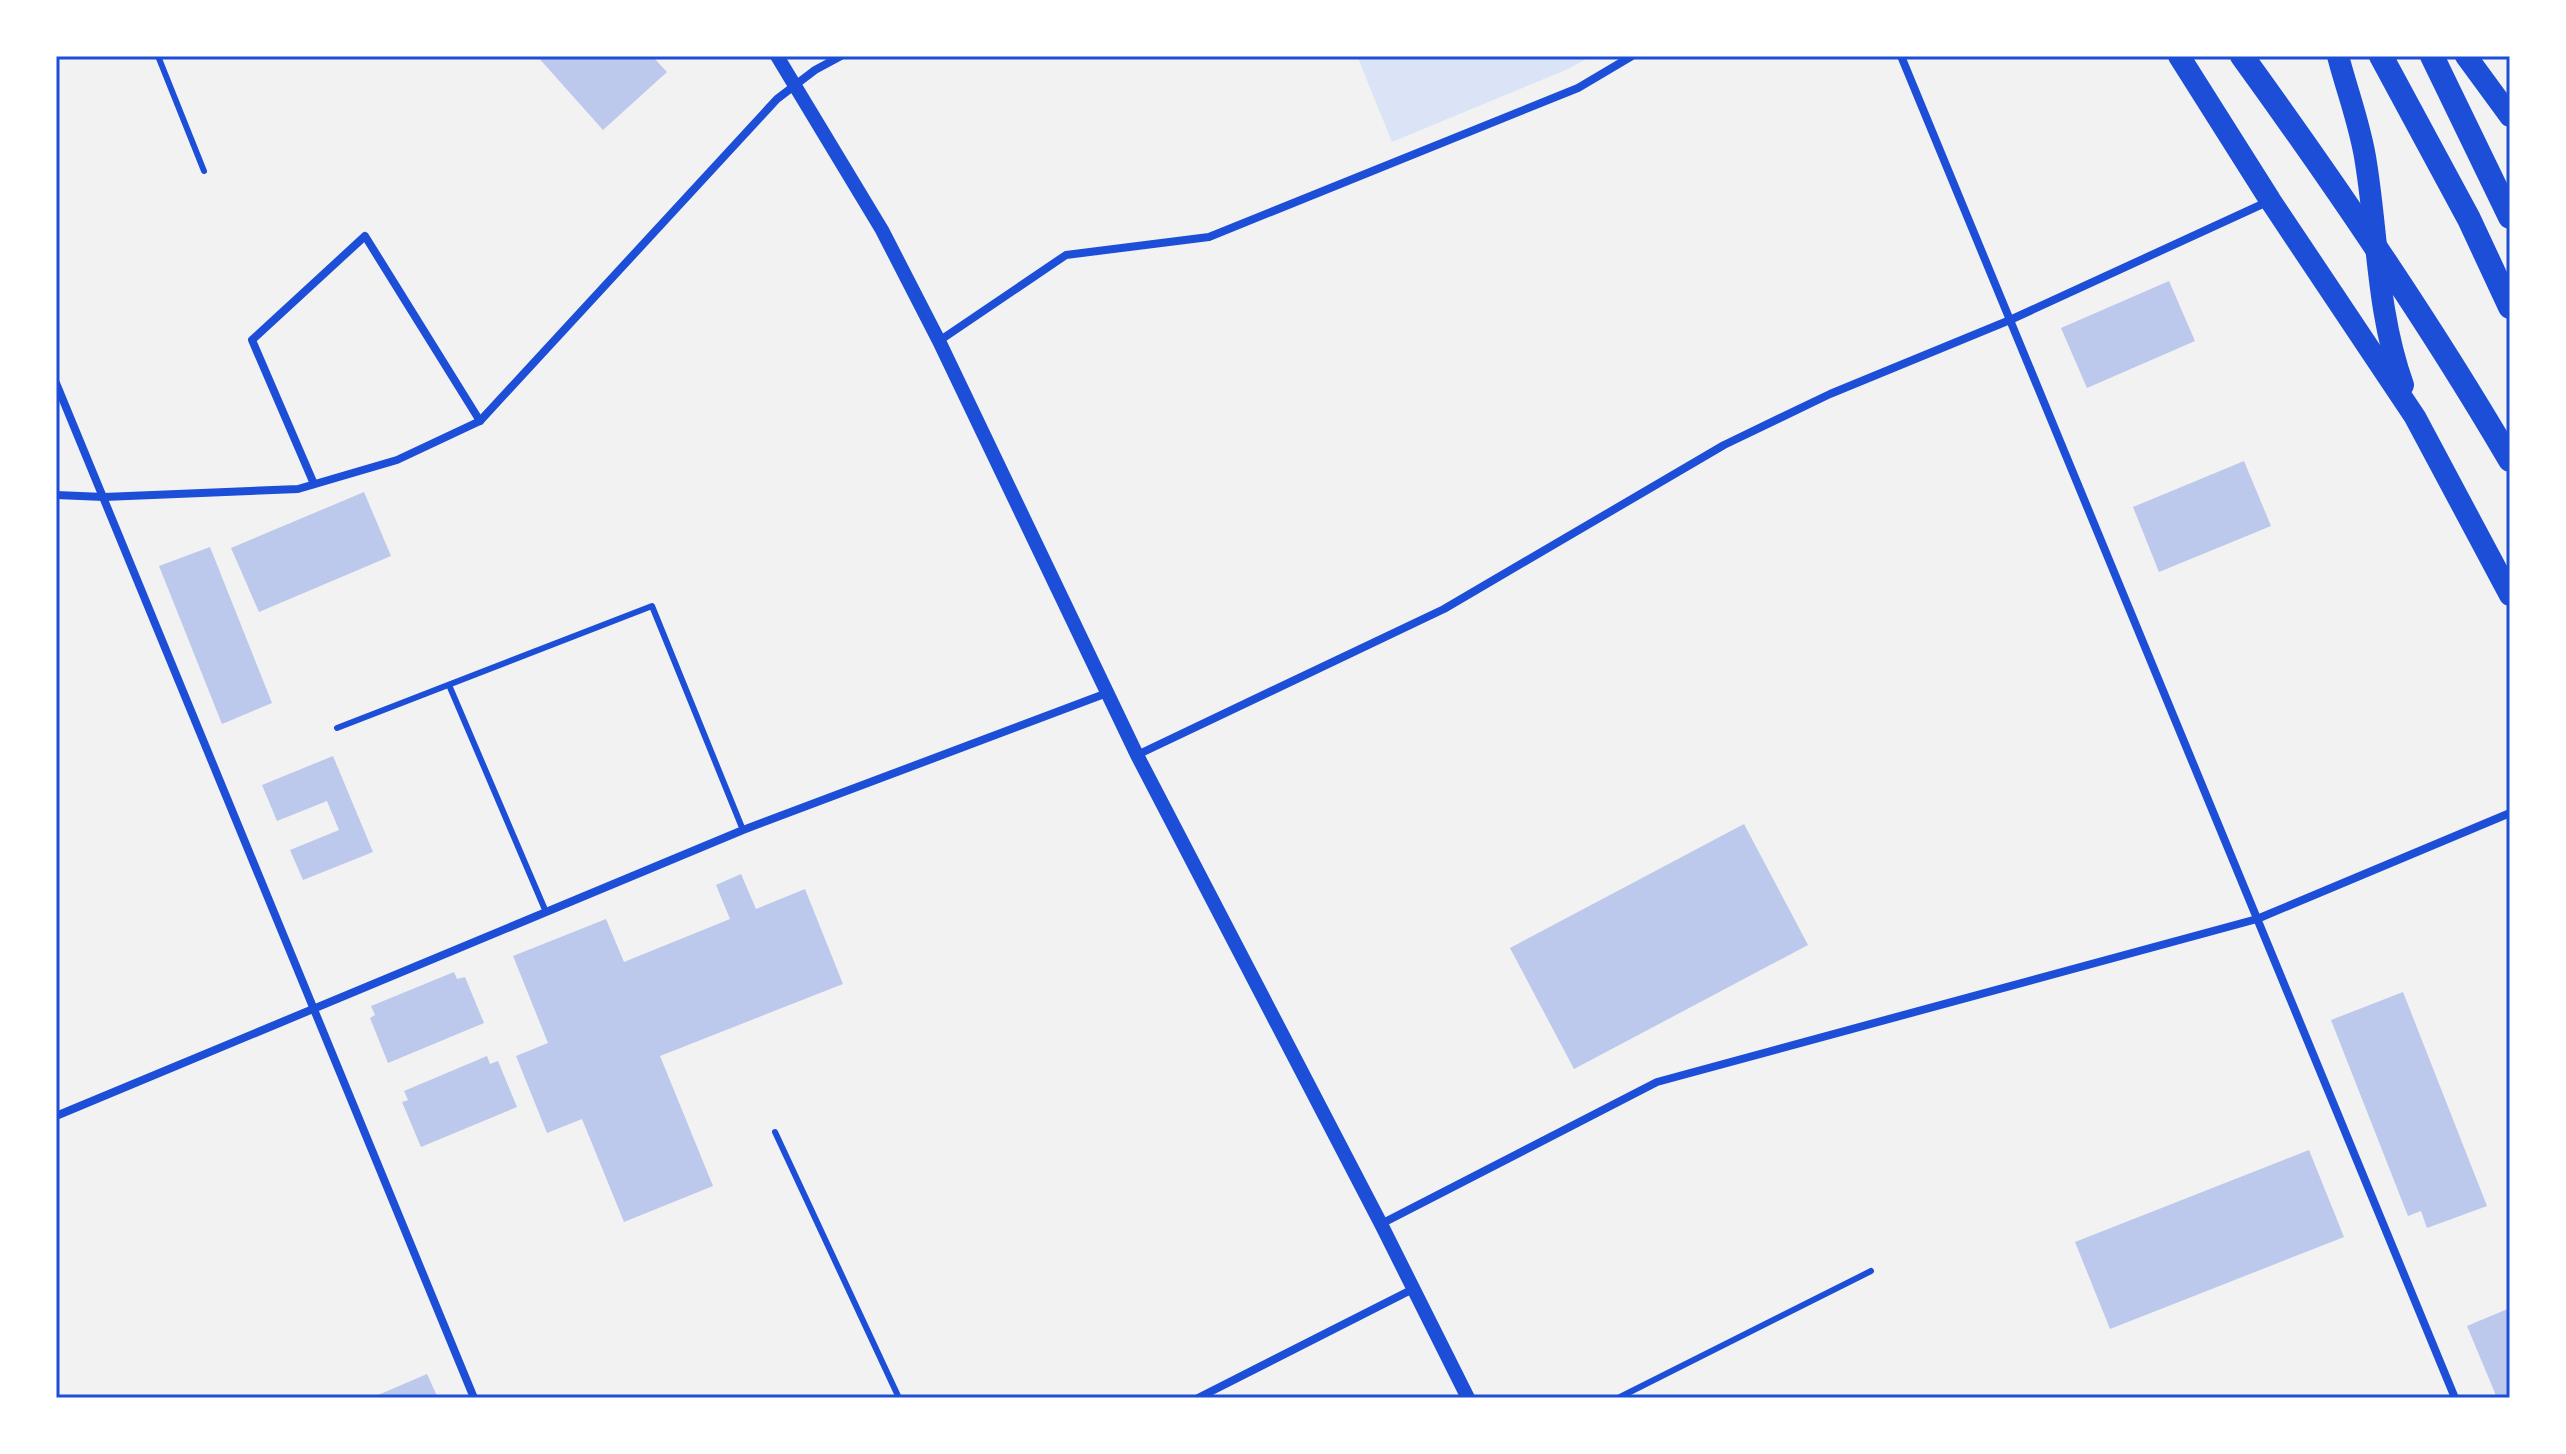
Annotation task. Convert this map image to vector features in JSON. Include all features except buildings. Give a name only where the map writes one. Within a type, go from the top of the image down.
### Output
[{"type":"highway","points":[[2179,56],[2270,200],[2415,417],[2510,595]]},
{"type":"highway","points":[[2242,56],[2341,193],[2510,460]]},
{"type":"highway","points":[[2338,56],[2366,160],[2381,298],[2392,354],[2415,417]]},
{"type":"highway","points":[[2381,56],[2469,219],[2510,307]]},
{"type":"highway","points":[[2432,56],[2510,217]]},
{"type":"highway","points":[[2466,56],[2510,116]]},
{"type":"street","points":[[777,56],[882,230],[939,341],[1137,755],[1468,1398]]},
{"type":"street","points":[[56,495],[104,497],[298,489],[397,460],[480,421],[777,99],[841,56]]},
{"type":"street","points":[[939,341],[1066,255],[1209,237],[1578,88],[1632,56]]},
{"type":"street","points":[[1901,56],[2455,1398]]},
{"type":"street","points":[[1137,755],[1444,609],[1724,445],[1830,394],[2010,320],[2270,200]]},
{"type":"street","points":[[314,484],[252,340],[365,236],[480,421]]},
{"type":"street","points":[[56,383],[474,1398]]},
{"type":"street","points":[[56,1116],[743,830],[1107,693]]},
{"type":"street","points":[[1381,1224],[1657,1082],[2257,919],[2510,813]]},
{"type":"street","points":[[1198,1398],[1413,1289]]},
{"type":"lane","points":[[158,56],[204,171]]},
{"type":"lane","points":[[337,728],[652,606],[743,830]]},
{"type":"lane","points":[[449,685],[546,912]]},
{"type":"lane","points":[[775,1132],[899,1398]]},
{"type":"lane","points":[[1618,1398],[1871,1271]]},
{"type":"shaded area","points":[[1357,56],[1592,56],[1568,69],[1392,142]]}]
